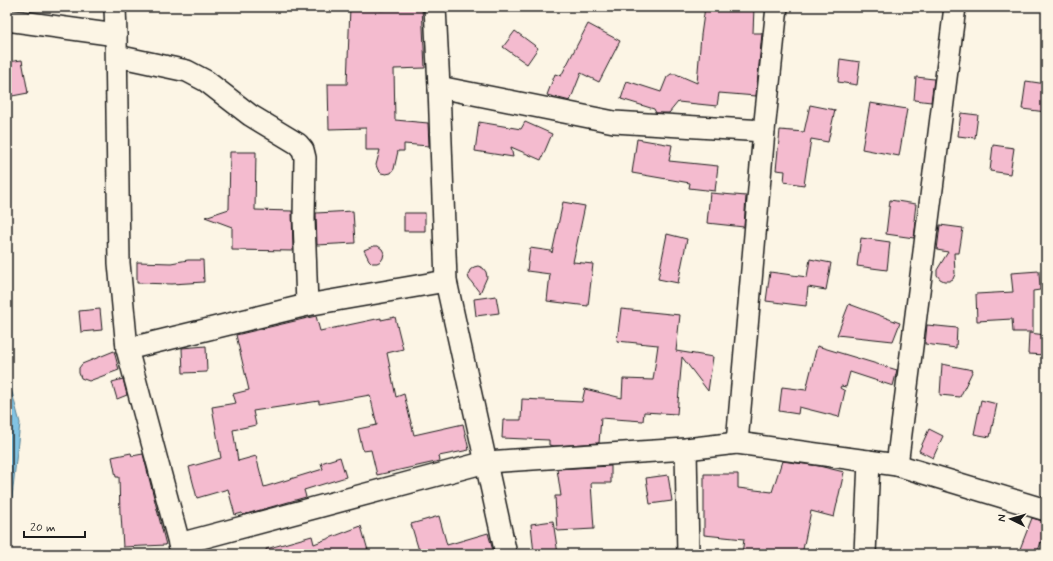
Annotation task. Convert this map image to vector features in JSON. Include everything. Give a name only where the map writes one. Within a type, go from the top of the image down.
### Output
[{"type":"street","points":[[115,7],[117,56],[119,263],[127,349],[157,457],[180,549],[486,462],[686,449],[737,443],[897,466],[1046,510]]},
{"type":"street","points":[[435,7],[440,87],[446,281],[506,554]]},
{"type":"street","points":[[737,443],[764,131],[777,7]]},
{"type":"street","points":[[897,466],[955,7]]},
{"type":"street","points":[[7,20],[116,35]]},
{"type":"street","points":[[117,56],[187,71],[198,76],[250,115],[298,144],[303,150],[305,158],[304,219],[307,305]]},
{"type":"street","points":[[440,87],[614,122],[764,131]]},
{"type":"street","points":[[127,349],[307,305],[446,281]]},
{"type":"street","points":[[686,449],[688,554]]},
{"type":"street","points":[[865,554],[869,461]]},
{"type":"water","points":[[7,373],[20,423],[7,544]]},
{"type":"building","points":[[350,7],[380,7],[380,10],[422,7],[425,68],[394,69],[395,120],[428,123],[429,146],[404,144],[404,151],[398,151],[394,169],[391,173],[381,173],[378,170],[376,165],[380,150],[366,150],[366,128],[329,129],[328,84],[347,84]]},
{"type":"building","points":[[705,7],[754,7],[753,33],[762,33],[756,96],[719,93],[717,106],[678,102],[669,113],[656,113],[654,109],[621,99],[627,81],[661,92],[667,77],[671,74],[676,74],[697,83]]},
{"type":"building","points":[[588,24],[620,41],[599,82],[581,73],[570,101],[547,95],[555,74],[561,76]]},
{"type":"building","points":[[515,31],[538,48],[527,64],[503,47]]},
{"type":"building","points":[[840,59],[860,62],[857,85],[838,82]]},
{"type":"building","points":[[22,60],[28,93],[7,97],[7,62]]},
{"type":"building","points":[[916,77],[934,79],[931,102],[914,100]]},
{"type":"building","points":[[1026,81],[1046,84],[1046,112],[1022,109]]},
{"type":"building","points":[[870,103],[907,109],[899,156],[862,149]]},
{"type":"building","points":[[810,105],[835,110],[828,142],[811,139],[804,185],[784,182],[785,171],[776,170],[780,130],[804,132]]},
{"type":"building","points":[[961,113],[978,115],[975,138],[958,136]]},
{"type":"building","points":[[479,122],[521,129],[525,122],[552,134],[541,160],[511,147],[513,157],[475,151]]},
{"type":"building","points":[[637,139],[672,145],[669,161],[718,166],[715,191],[689,188],[690,183],[632,173]]},
{"type":"building","points":[[993,145],[1014,148],[1010,174],[990,171]]},
{"type":"building","points":[[230,152],[256,152],[255,210],[292,211],[293,251],[232,250],[232,227],[205,217],[229,209]]},
{"type":"building","points":[[710,193],[746,196],[744,227],[707,223]]},
{"type":"building","points":[[890,200],[916,204],[914,238],[886,234]]},
{"type":"building","points":[[563,202],[585,206],[573,262],[593,264],[588,306],[547,301],[550,274],[527,271],[530,248],[551,251],[552,253]]},
{"type":"building","points":[[353,211],[355,243],[317,245],[316,213]]},
{"type":"building","points":[[404,213],[425,213],[425,231],[404,231]]},
{"type":"building","points":[[940,225],[963,228],[959,253],[954,253],[955,274],[953,279],[949,281],[940,279],[937,275],[937,270],[948,252],[937,250]]},
{"type":"building","points":[[667,234],[687,239],[678,283],[658,279]]},
{"type":"building","points":[[861,238],[890,242],[887,270],[857,266]]},
{"type":"building","points":[[378,246],[384,253],[381,261],[377,263],[372,263],[369,260],[364,250]]},
{"type":"building","points":[[810,259],[831,263],[826,290],[808,287],[806,306],[766,301],[770,272],[807,277]]},
{"type":"building","points":[[188,260],[203,260],[204,282],[172,284],[137,283],[137,262],[171,263]]},
{"type":"building","points":[[478,266],[483,268],[487,277],[480,293],[469,279],[468,275],[470,270]]},
{"type":"building","points":[[1039,271],[1040,290],[1033,291],[1033,332],[1013,332],[1012,319],[977,321],[976,294],[1013,292],[1011,273]]},
{"type":"building","points":[[496,296],[499,313],[476,316],[474,299]]},
{"type":"building","points":[[849,304],[900,323],[893,341],[837,335]]},
{"type":"building","points":[[100,309],[102,330],[81,332],[79,311]]},
{"type":"building","points":[[621,309],[680,315],[676,351],[713,357],[708,391],[682,357],[677,414],[644,412],[643,421],[601,418],[599,443],[554,446],[549,445],[549,440],[502,438],[503,420],[521,420],[522,399],[582,402],[585,389],[622,398],[623,379],[653,380],[658,345],[617,341]]},
{"type":"building","points":[[316,316],[320,331],[381,318],[381,320],[395,317],[403,349],[387,353],[396,397],[404,394],[414,435],[463,424],[469,450],[439,456],[440,461],[377,475],[371,450],[363,451],[358,429],[377,425],[370,395],[319,404],[319,401],[253,411],[256,425],[233,430],[238,461],[256,456],[264,487],[323,469],[321,463],[340,457],[346,477],[304,490],[306,497],[243,515],[242,513],[235,515],[228,489],[197,498],[189,467],[221,458],[212,407],[236,403],[233,394],[249,390],[236,335]]},
{"type":"building","points":[[927,325],[957,328],[956,348],[925,344]]},
{"type":"building","points":[[1029,333],[1046,335],[1046,355],[1028,354]]},
{"type":"building","points":[[206,346],[207,372],[183,373],[182,348]]},
{"type":"building","points":[[817,346],[897,370],[893,386],[850,372],[846,387],[841,386],[840,388],[845,391],[839,417],[799,407],[798,414],[779,411],[782,387],[806,390]]},
{"type":"building","points":[[114,351],[119,370],[89,381],[81,378],[79,368],[82,364]]},
{"type":"building","points":[[942,364],[973,370],[960,397],[940,395]]},
{"type":"building","points":[[123,379],[127,395],[117,399],[112,382]]},
{"type":"building","points":[[981,400],[997,404],[990,437],[974,434]]},
{"type":"building","points":[[929,429],[943,436],[933,458],[919,451]]},
{"type":"building","points":[[131,453],[132,456],[143,454],[166,545],[123,547],[119,477],[116,477],[112,457]]},
{"type":"building","points":[[782,461],[819,466],[844,472],[834,517],[811,511],[802,554],[742,554],[744,539],[704,535],[704,474],[738,474],[738,488],[772,492]]},
{"type":"building","points":[[611,466],[611,483],[591,483],[594,529],[557,531],[555,496],[561,496],[557,469]]},
{"type":"building","points":[[668,475],[672,501],[650,504],[646,478]]},
{"type":"building","points":[[439,516],[447,545],[488,533],[494,554],[432,554],[431,551],[420,554],[411,524]]},
{"type":"building","points":[[1032,518],[1046,522],[1046,544],[1041,542],[1037,554],[1018,554]]},
{"type":"building","points":[[553,521],[558,554],[534,554],[531,524]]},
{"type":"building","points":[[361,526],[369,554],[267,554],[266,549],[312,536],[314,544]]}]
